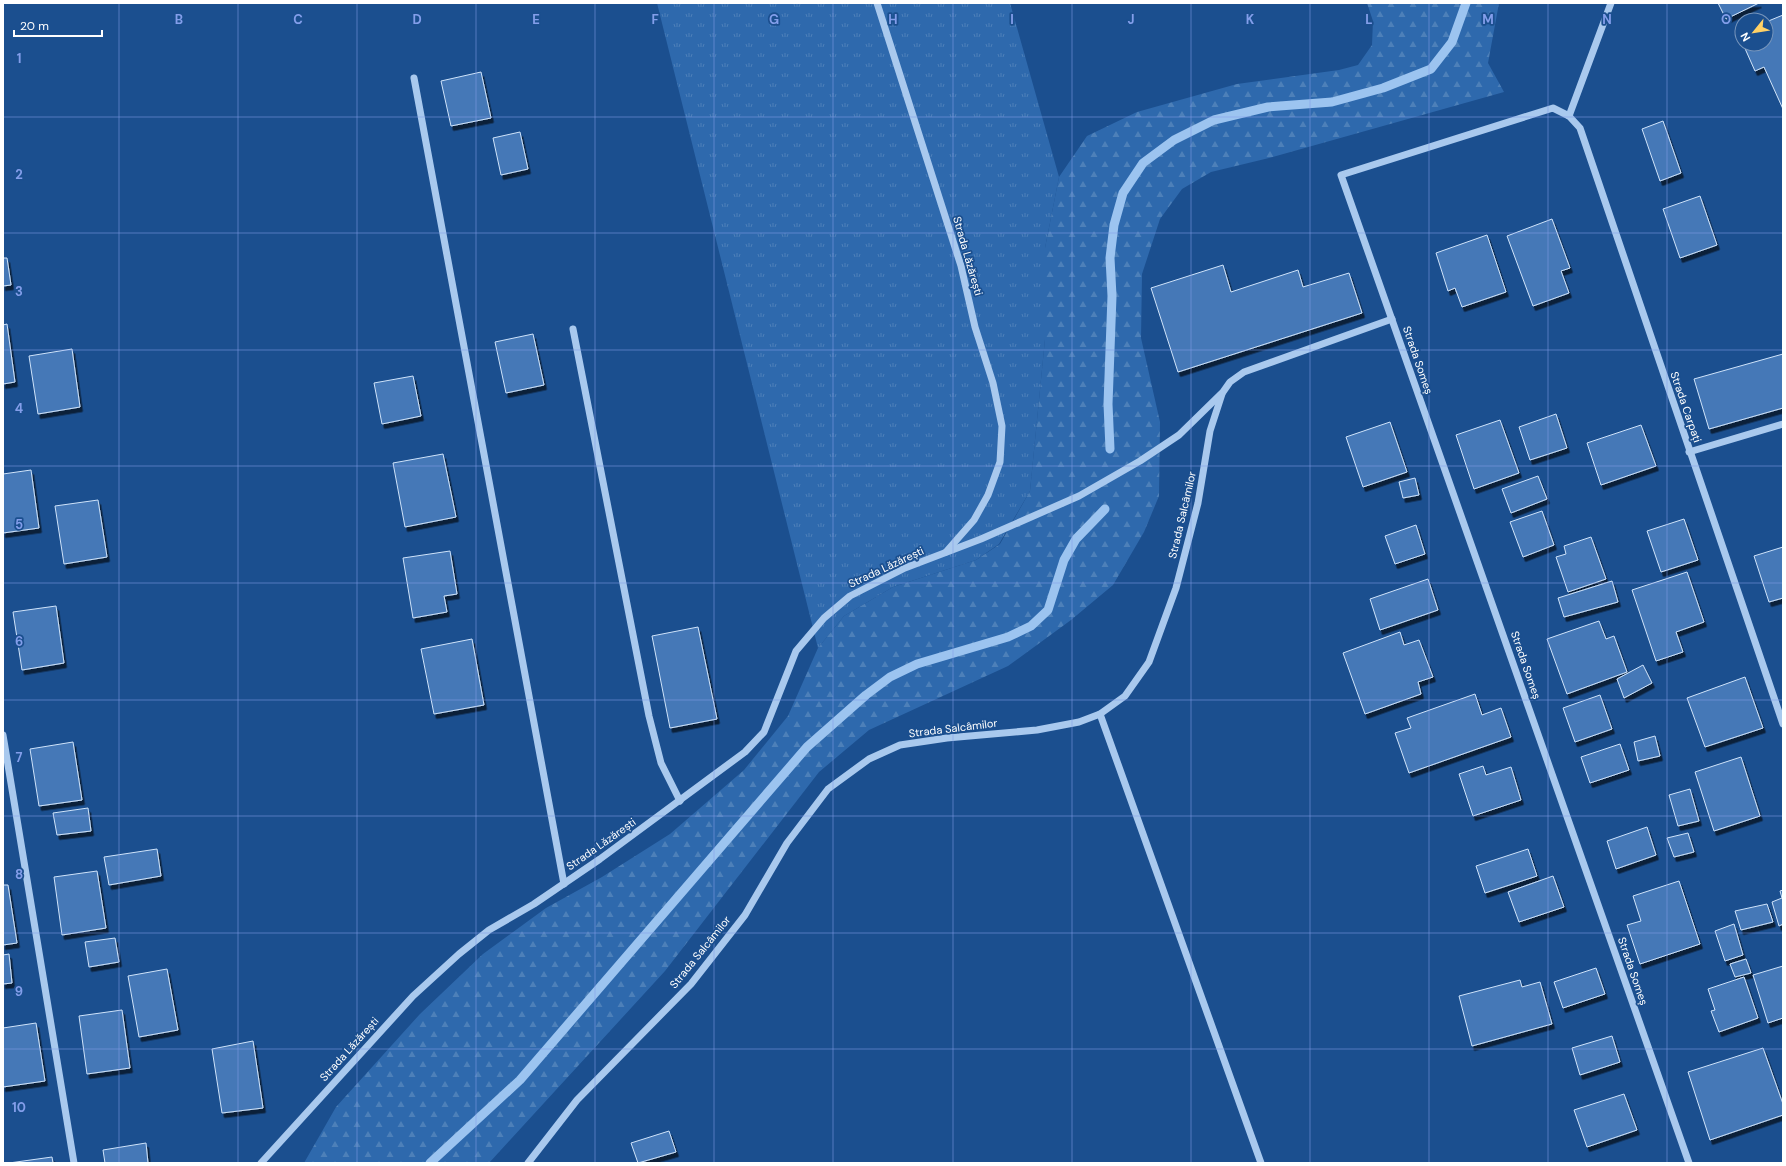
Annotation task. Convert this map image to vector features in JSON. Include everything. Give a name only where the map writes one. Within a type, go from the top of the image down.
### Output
[{"type":"street","name":"Strada Lăzărești","points":[[877,3],[961,266],[976,327],[993,383],[1002,426],[1000,462],[988,494],[974,520],[945,553]]},
{"type":"street","points":[[1569,116],[1611,3]]},
{"type":"street","points":[[414,78],[564,884]]},
{"type":"street","name":"Strada Carpați","points":[[1341,175],[1554,108],[1569,116],[1580,128],[1689,452],[1783,724]]},
{"type":"street","name":"Strada Someș","points":[[1341,175],[1689,1163]]},
{"type":"street","name":"Strada Lăzărești","points":[[261,1163],[413,996],[489,930],[534,904],[564,884],[680,801],[745,752],[764,732],[782,682],[796,651],[824,618],[850,596],[905,568],[981,539],[1079,496],[1140,461],[1179,435],[1223,392],[1230,382],[1244,372],[1392,319]]},
{"type":"street","points":[[573,329],[649,716],[661,763],[680,801]]},
{"type":"street","name":"Strada Salcâmilor","points":[[528,1163],[577,1100],[691,984],[744,915],[787,843],[828,789],[869,759],[900,745],[947,738],[1037,730],[1079,722],[1100,714],[1125,696],[1149,662],[1176,588],[1198,503],[1210,431],[1223,392]]},
{"type":"street","points":[[1689,452],[1783,424]]},
{"type":"street","points":[[1100,714],[1261,1163]]},
{"type":"street","points":[[3,735],[74,1163]]},
{"type":"green space","points":[[657,3],[1010,3],[1059,177],[1045,248],[1045,339],[1030,491],[999,544],[976,560],[893,587],[844,616],[818,648]]},
{"type":"green space","points":[[1367,3],[1499,3],[1488,63],[1504,92],[1269,158],[1211,172],[1182,189],[1160,219],[1142,274],[1141,338],[1160,422],[1159,496],[1144,532],[1113,585],[1071,620],[1008,666],[869,730],[819,772],[665,971],[489,1163],[304,1163],[336,1107],[420,1014],[483,954],[546,908],[602,877],[670,834],[744,770],[788,716],[818,648],[844,616],[893,587],[976,560],[1000,544],[1030,491],[1045,339],[1045,248],[1059,177],[1087,136],[1137,112],[1237,84],[1339,70],[1358,65],[1372,45],[1373,21]]},
{"type":"building","points":[[1718,3],[1759,3],[1740,12],[1734,12],[1734,15],[1726,19]]},
{"type":"building","points":[[1783,15],[1783,109],[1764,67],[1755,71],[1747,52],[1774,52],[1774,19]]},
{"type":"building","points":[[481,72],[491,118],[451,126],[441,81]]},
{"type":"building","points":[[1663,121],[1681,173],[1660,181],[1642,129]]},
{"type":"building","points":[[520,132],[528,169],[501,175],[493,138]]},
{"type":"building","points":[[1700,196],[1717,245],[1680,258],[1663,209]]},
{"type":"building","points":[[1552,219],[1570,268],[1561,271],[1569,293],[1533,306],[1507,236]]},
{"type":"building","points":[[1487,235],[1506,292],[1462,307],[1455,288],[1448,291],[1436,253]]},
{"type":"building","points":[[3,258],[7,258],[11,285],[3,286]]},
{"type":"building","points":[[1223,265],[1231,292],[1298,270],[1303,287],[1349,273],[1362,313],[1178,372],[1151,288]]},
{"type":"building","points":[[7,324],[15,382],[3,384],[3,325]]},
{"type":"building","points":[[533,334],[544,385],[506,393],[495,342]]},
{"type":"building","points":[[72,349],[80,407],[38,414],[29,356]]},
{"type":"building","points":[[1783,354],[1783,408],[1709,429],[1694,379]]},
{"type":"building","points":[[413,376],[421,416],[382,424],[374,383]]},
{"type":"building","points":[[1556,414],[1567,448],[1530,460],[1519,427]]},
{"type":"building","points":[[1500,420],[1519,473],[1474,489],[1456,435]]},
{"type":"building","points":[[1390,422],[1407,472],[1363,487],[1346,437]]},
{"type":"building","points":[[1641,425],[1656,466],[1601,485],[1587,443]]},
{"type":"building","points":[[443,454],[456,517],[405,527],[393,463]]},
{"type":"building","points":[[31,470],[39,528],[3,533],[3,474]]},
{"type":"building","points":[[1538,476],[1547,499],[1511,513],[1502,489]]},
{"type":"building","points":[[1415,478],[1419,495],[1403,498],[1399,482]]},
{"type":"building","points":[[98,500],[107,557],[64,564],[55,506]]},
{"type":"building","points":[[1542,511],[1554,545],[1523,557],[1510,522]]},
{"type":"building","points":[[1684,519],[1698,560],[1661,572],[1647,531]]},
{"type":"building","points":[[1416,525],[1425,554],[1395,564],[1385,536]]},
{"type":"building","points":[[1591,537],[1606,579],[1568,592],[1556,557],[1566,554],[1564,546]]},
{"type":"building","points":[[1783,547],[1783,598],[1769,602],[1754,556]]},
{"type":"building","points":[[450,551],[457,594],[444,596],[447,612],[413,618],[403,558]]},
{"type":"building","points":[[1687,572],[1704,622],[1676,632],[1683,652],[1656,661],[1632,590]]},
{"type":"building","points":[[1428,579],[1438,610],[1380,630],[1370,599]]},
{"type":"building","points":[[1612,581],[1618,602],[1564,617],[1558,598]]},
{"type":"building","points":[[56,606],[64,663],[22,670],[13,612]]},
{"type":"building","points":[[1599,621],[1606,639],[1614,636],[1627,672],[1567,694],[1547,639]]},
{"type":"building","points":[[698,627],[717,719],[670,728],[652,636]]},
{"type":"building","points":[[1400,632],[1404,645],[1419,640],[1433,677],[1418,682],[1421,694],[1365,714],[1343,653]]},
{"type":"building","points":[[472,639],[484,705],[434,714],[421,649]]},
{"type":"building","points":[[1643,665],[1652,683],[1624,698],[1617,679]]},
{"type":"building","points":[[1745,677],[1763,728],[1705,747],[1687,698]]},
{"type":"building","points":[[1475,694],[1482,715],[1501,708],[1511,737],[1409,773],[1395,733],[1411,728],[1407,718]]},
{"type":"building","points":[[1600,695],[1612,729],[1575,742],[1563,708]]},
{"type":"building","points":[[1655,736],[1660,756],[1638,761],[1634,742]]},
{"type":"building","points":[[73,742],[82,800],[39,806],[30,749]]},
{"type":"building","points":[[1620,744],[1629,770],[1590,783],[1581,757]]},
{"type":"building","points":[[1741,757],[1760,816],[1714,831],[1695,772]]},
{"type":"building","points":[[1483,766],[1486,775],[1511,767],[1521,800],[1473,816],[1459,774]]},
{"type":"building","points":[[1690,789],[1699,821],[1678,826],[1669,795]]},
{"type":"building","points":[[88,808],[91,831],[57,835],[53,813]]},
{"type":"building","points":[[1647,827],[1656,855],[1616,869],[1607,841]]},
{"type":"building","points":[[1688,833],[1694,852],[1674,857],[1667,838]]},
{"type":"building","points":[[157,849],[161,876],[109,885],[104,857]]},
{"type":"building","points":[[1528,849],[1537,876],[1485,893],[1476,866]]},
{"type":"building","points":[[97,871],[106,928],[62,935],[54,877]]},
{"type":"building","points":[[1553,876],[1564,907],[1519,922],[1508,892]]},
{"type":"building","points":[[1679,881],[1700,944],[1640,964],[1627,925],[1641,921],[1633,896]]},
{"type":"building","points":[[3,885],[8,885],[17,943],[3,945]]},
{"type":"building","points":[[1783,890],[1783,924],[1779,926],[1772,902],[1782,898],[1780,891]]},
{"type":"building","points":[[1767,904],[1773,922],[1741,930],[1735,911]]},
{"type":"building","points":[[1734,924],[1743,955],[1725,961],[1715,931]]},
{"type":"building","points":[[115,938],[119,962],[89,967],[85,942]]},
{"type":"building","points":[[9,954],[12,983],[3,984],[3,955]]},
{"type":"building","points":[[1746,959],[1751,973],[1735,977],[1730,964]]},
{"type":"building","points":[[1783,966],[1783,1018],[1768,1023],[1753,975]]},
{"type":"building","points":[[1596,968],[1605,994],[1563,1008],[1554,982]]},
{"type":"building","points":[[167,969],[178,1030],[139,1037],[128,976]]},
{"type":"building","points":[[1744,977],[1758,1018],[1719,1032],[1711,1011],[1715,1010],[1708,989]]},
{"type":"building","points":[[1520,980],[1522,987],[1540,982],[1552,1024],[1472,1046],[1459,996]]},
{"type":"building","points":[[122,1010],[130,1068],[87,1074],[79,1016]]},
{"type":"building","points":[[36,1023],[45,1081],[3,1087],[3,1028]]},
{"type":"building","points":[[1612,1036],[1620,1062],[1580,1075],[1572,1048]]},
{"type":"building","points":[[253,1041],[263,1108],[222,1113],[212,1049]]},
{"type":"building","points":[[1763,1048],[1783,1104],[1783,1115],[1710,1140],[1688,1072]]},
{"type":"building","points":[[1624,1094],[1637,1130],[1587,1147],[1574,1110]]},
{"type":"building","points":[[669,1131],[676,1152],[638,1163],[631,1143]]},
{"type":"building","points":[[146,1143],[148,1163],[105,1163],[103,1150]]},
{"type":"building","points":[[52,1157],[53,1163],[9,1163]]},
{"type":"waterway","points":[[1110,449],[1108,404],[1112,296],[1110,258],[1114,225],[1123,193],[1143,163],[1174,140],[1214,120],[1268,107],[1332,102],[1383,88],[1431,69],[1452,42],[1466,3]]},
{"type":"waterway","points":[[430,1163],[520,1080],[807,747],[866,695],[890,677],[917,664],[1008,637],[1031,626],[1048,610],[1064,560],[1076,539],[1105,509]]}]
